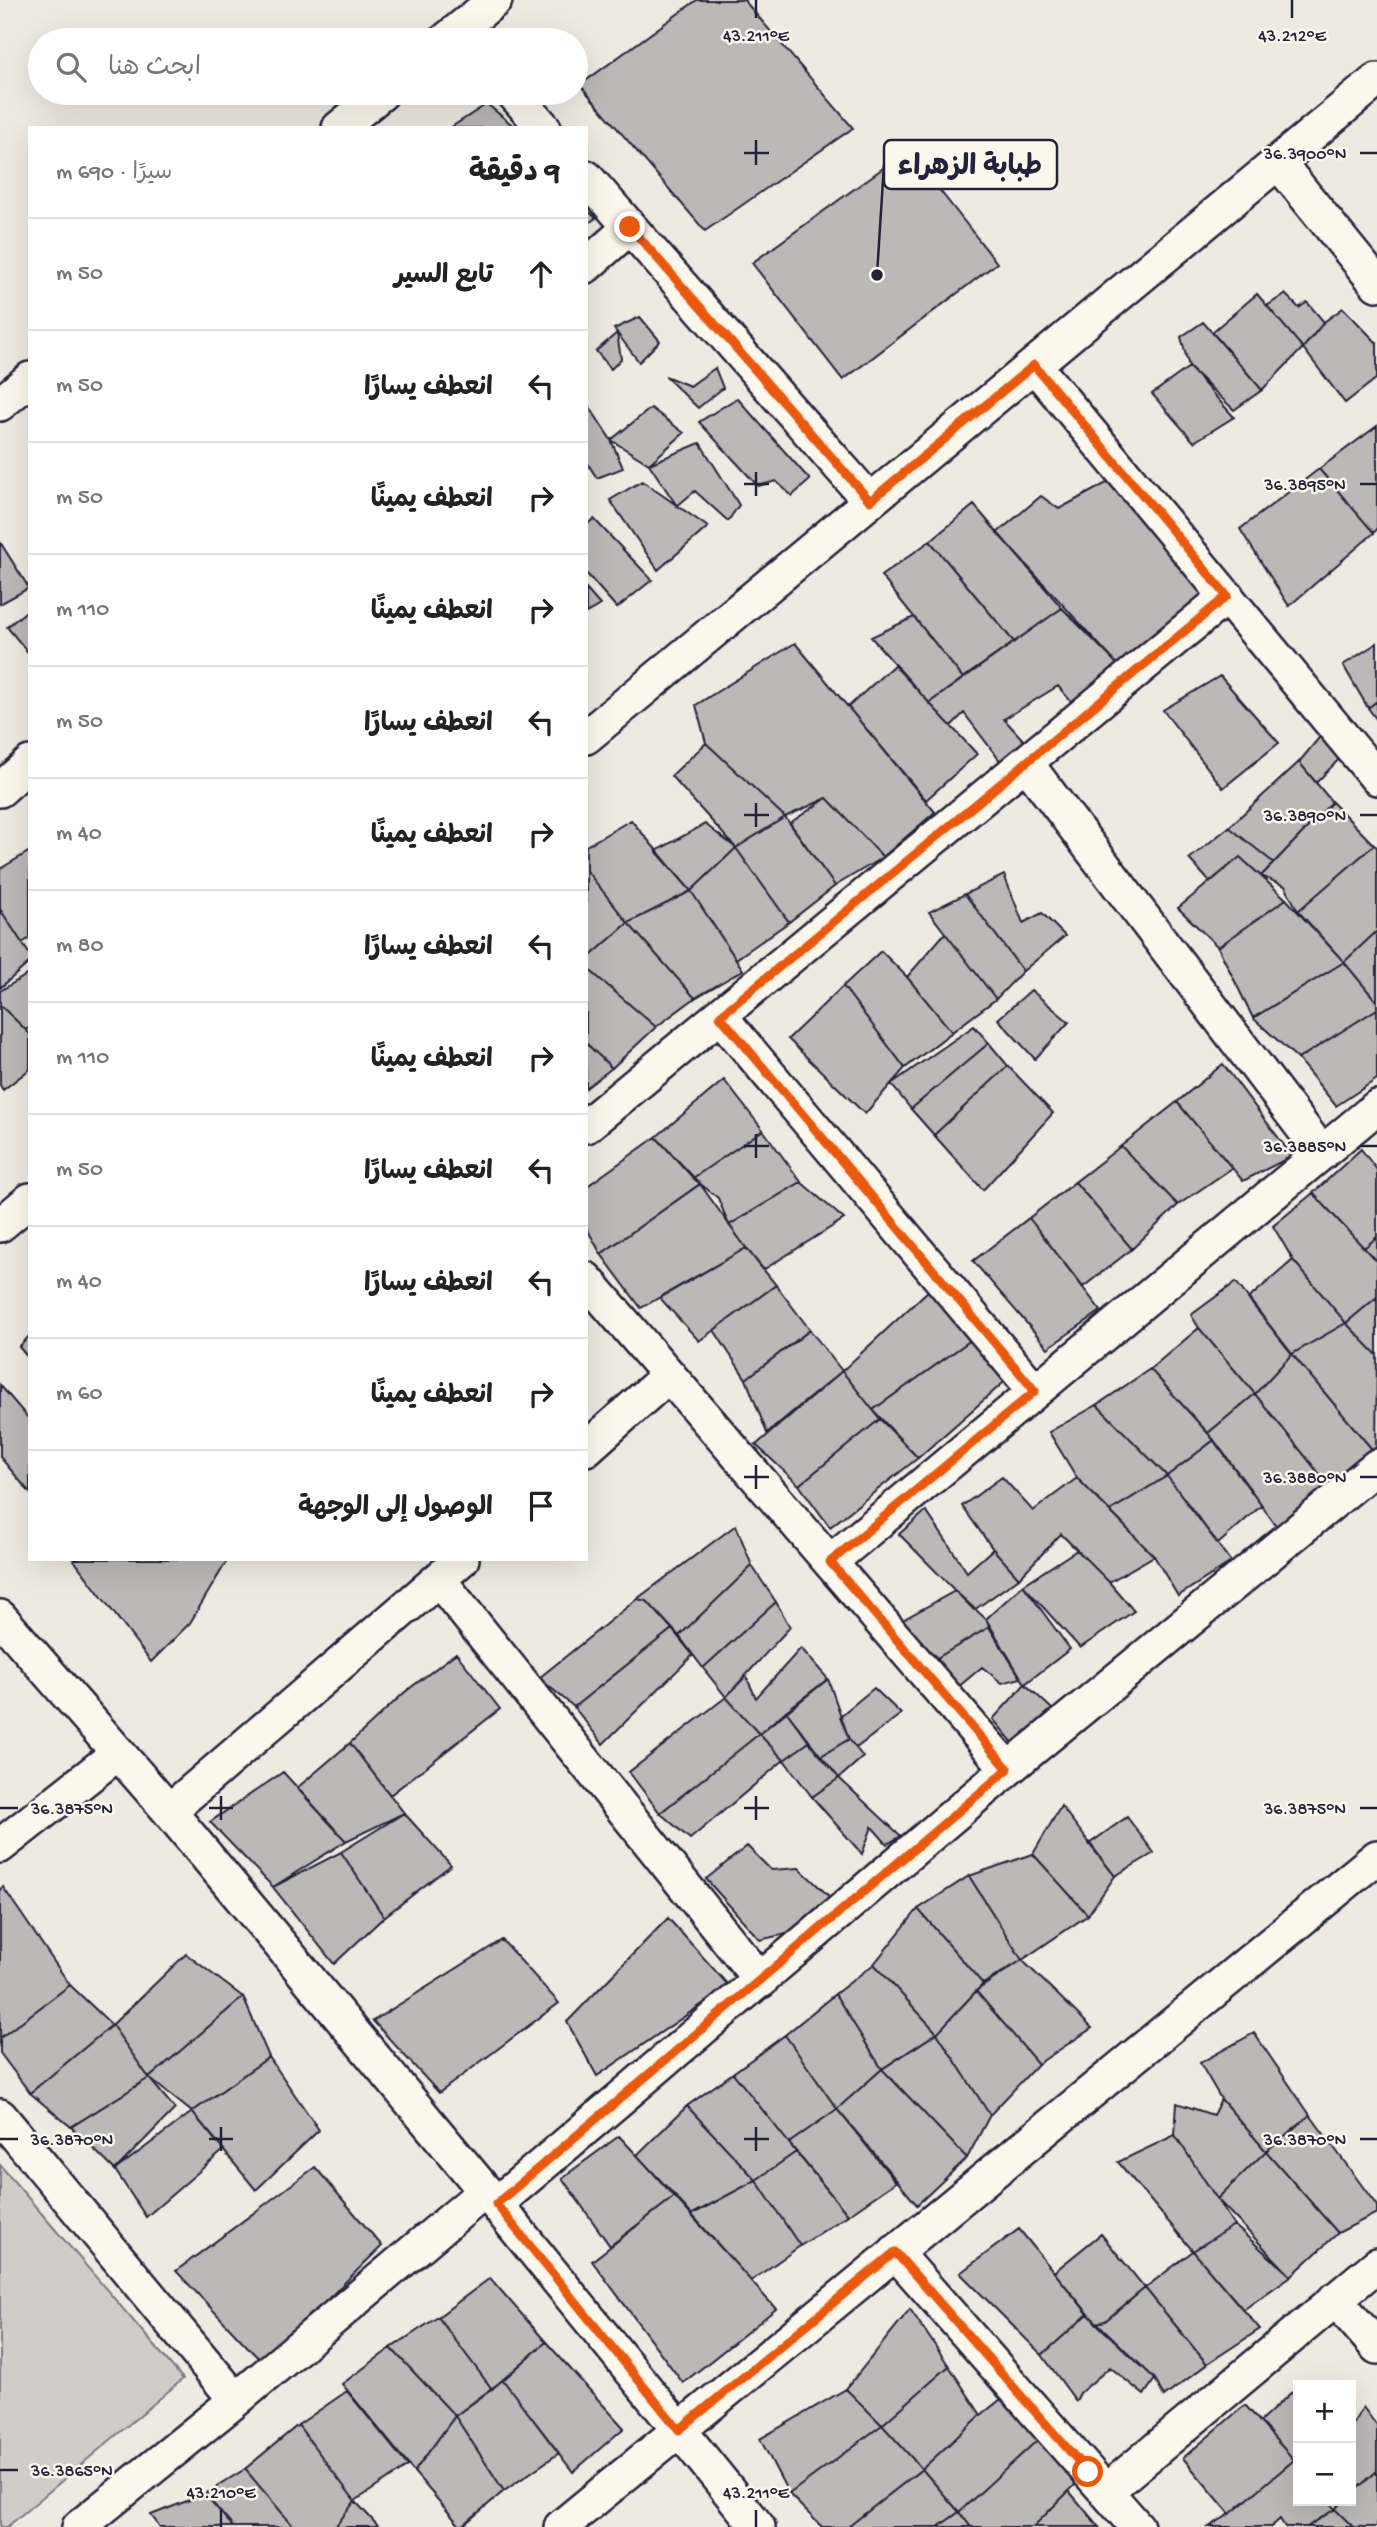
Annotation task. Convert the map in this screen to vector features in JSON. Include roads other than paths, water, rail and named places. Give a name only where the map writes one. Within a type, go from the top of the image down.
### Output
[{"type":"street","points":[[466,28],[495,0]]},
{"type":"street","points":[[588,735],[1377,80]]},
{"type":"street","points":[[341,126],[367,105]]},
{"type":"street","points":[[524,105],[542,126]]},
{"type":"street","points":[[1278,162],[1377,284]]},
{"type":"street","points":[[588,179],[870,501]]},
{"type":"street","points":[[588,264],[630,227]]},
{"type":"street","points":[[1034,365],[1377,778]]},
{"type":"street","points":[[0,404],[28,381]]},
{"type":"street","points":[[588,1124],[1227,596]]},
{"type":"street","points":[[1026,762],[1322,1153]]},
{"type":"street","points":[[0,790],[28,765]]},
{"type":"street","points":[[720,1016],[1035,1391]]},
{"type":"street","points":[[830,1562],[1377,1107]]},
{"type":"street","points":[[1,1221],[28,1201]]},
{"type":"street","points":[[588,1281],[1008,1769]]},
{"type":"street","points":[[588,1447],[669,1375]]},
{"type":"street","points":[[79,2527],[761,1981],[1008,1769],[1377,1466]]},
{"type":"street","points":[[169,1811],[450,1569],[761,1981]]},
{"type":"street","points":[[0,1617],[169,1811],[758,2527]]},
{"type":"street","points":[[0,1846],[118,1753]]},
{"type":"street","points":[[561,2527],[1377,1857]]},
{"type":"street","points":[[0,2116],[236,2400]]},
{"type":"street","points":[[895,2252],[1137,2527]]},
{"type":"street","points":[[1106,2491],[1377,2265]]},
{"type":"street","points":[[1335,2299],[1377,2347]]},
{"type":"place","name":"طبابة الزهراء","points":[[877,275]]}]
